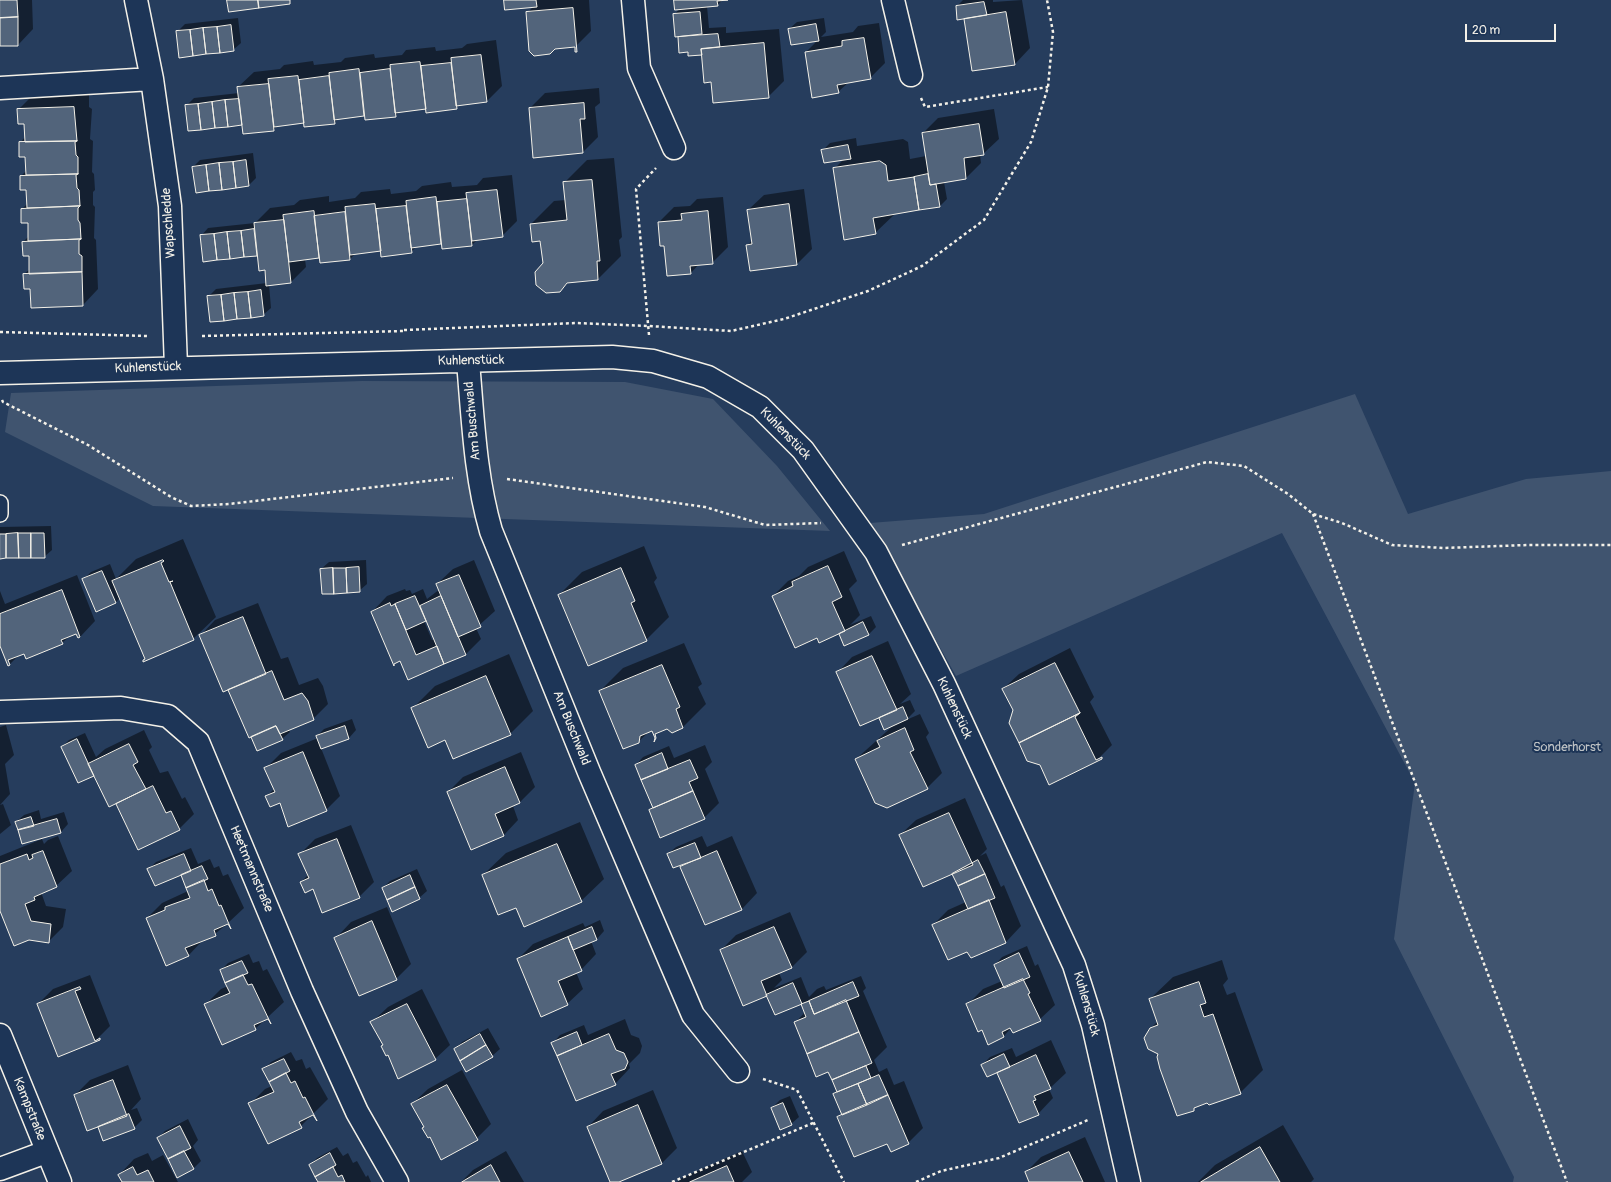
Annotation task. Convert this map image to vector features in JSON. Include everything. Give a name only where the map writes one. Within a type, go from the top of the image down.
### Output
[{"type":"street","name":"Wapschledde","points":[[136,0],[152,79],[170,206],[176,368]]},
{"type":"street","points":[[633,0],[639,68],[674,148]]},
{"type":"street","points":[[893,0],[911,75]]},
{"type":"street","points":[[0,88],[152,79]]},
{"type":"street","name":"Kuhlenstück","points":[[0,373],[405,362],[468,362],[612,356],[653,361],[708,377],[760,407],[803,450],[876,552],[944,684],[1074,966],[1093,1025],[1129,1182]]},
{"type":"street","name":"Am Buschwald","points":[[468,362],[478,475],[483,506],[491,531],[589,772],[693,1015],[738,1071]]},
{"type":"street","name":"Heetmannstraße","points":[[0,712],[121,708],[168,716],[198,742],[302,991],[351,1098],[396,1182]]},
{"type":"street","name":"Kampstraße","points":[[0,1035],[46,1152],[60,1182]]},
{"type":"street","points":[[0,1169],[46,1152]]},
{"type":"lane","points":[[0,503],[0,514]]},
{"type":"path","points":[[0,332],[174,337],[568,324],[649,326],[732,331],[784,319],[868,291],[922,266],[984,220],[1031,142],[1048,87],[1053,32],[1047,0]]},
{"type":"path","points":[[911,75],[925,107],[1048,87]]},
{"type":"path","points":[[649,326],[636,189],[674,148]]},
{"type":"path","points":[[404,330],[405,362]]},
{"type":"path","points":[[0,397],[3,402],[88,445],[171,497],[191,506],[229,504],[478,475],[705,507],[765,525],[804,525],[852,519]]},
{"type":"path","points":[[876,552],[1206,462],[1244,466],[1288,494],[1313,514],[1342,523],[1392,545],[1444,548],[1527,545],[1611,545]]},
{"type":"path","points":[[1313,514],[1568,1182]]},
{"type":"path","points":[[738,1071],[797,1090],[844,1182]]},
{"type":"path","points":[[672,1182],[813,1122]]},
{"type":"path","points":[[916,1182],[941,1171],[999,1158],[1072,1128]]},
{"type":"green space","points":[[362,381],[625,382],[713,399],[777,466],[830,531],[153,506],[5,432],[11,393]]},
{"type":"green space","name":"Sonderhorst","points":[[1355,394],[1408,514],[1526,479],[1611,471],[1611,1182],[1513,1182],[1514,1177],[1394,939],[1415,783],[1282,533],[956,676],[870,523],[984,514]]},
{"type":"building","points":[[0,0],[17,0],[18,17],[0,18]]},
{"type":"building","points":[[227,0],[258,0],[259,8],[229,12]]},
{"type":"building","points":[[258,0],[290,0],[290,4],[259,8]]},
{"type":"building","points":[[504,0],[536,0],[537,7],[505,10]]},
{"type":"building","points":[[674,0],[728,0],[717,1],[718,6],[675,10]]},
{"type":"building","points":[[984,2],[987,15],[957,20],[956,6]]},
{"type":"building","points":[[573,8],[577,52],[575,52],[575,47],[555,49],[550,54],[534,56],[529,51],[526,12]]},
{"type":"building","points":[[700,12],[702,34],[675,37],[673,14]]},
{"type":"building","points":[[1006,12],[1015,65],[972,71],[964,19]]},
{"type":"building","points":[[18,17],[18,46],[0,46],[0,18]]},
{"type":"building","points":[[816,24],[819,41],[791,45],[788,29]]},
{"type":"building","points":[[231,25],[234,51],[220,53],[217,27]]},
{"type":"building","points":[[217,27],[220,53],[206,54],[203,28]]},
{"type":"building","points":[[203,28],[206,54],[193,56],[190,30]]},
{"type":"building","points":[[190,30],[193,56],[179,58],[176,31]]},
{"type":"building","points":[[718,34],[720,47],[701,49],[702,55],[688,56],[688,52],[679,53],[678,37]]},
{"type":"building","points":[[864,38],[871,79],[837,85],[839,93],[812,98],[805,52],[842,46],[842,41]]},
{"type":"building","points":[[764,43],[769,98],[713,103],[711,82],[704,83],[701,49]]},
{"type":"building","points":[[481,55],[487,102],[456,106],[451,58]]},
{"type":"building","points":[[420,62],[426,109],[395,113],[390,65]]},
{"type":"building","points":[[451,63],[457,109],[426,113],[421,66]]},
{"type":"building","points":[[359,69],[364,116],[334,120],[329,73]]},
{"type":"building","points":[[390,69],[396,117],[365,120],[360,73]]},
{"type":"building","points":[[298,76],[304,123],[274,127],[268,79]]},
{"type":"building","points":[[329,76],[335,124],[304,127],[299,80]]},
{"type":"building","points":[[269,84],[274,131],[243,134],[237,87]]},
{"type":"building","points":[[239,99],[242,125],[228,127],[225,100]]},
{"type":"building","points":[[225,100],[228,127],[215,128],[212,102]]},
{"type":"building","points":[[212,102],[215,128],[201,130],[198,104]]},
{"type":"building","points":[[584,103],[585,119],[580,119],[583,153],[533,158],[529,108]]},
{"type":"building","points":[[198,104],[201,130],[188,131],[185,105]]},
{"type":"building","points":[[74,107],[77,141],[25,142],[24,124],[18,124],[17,109]]},
{"type":"building","points":[[979,124],[984,155],[964,158],[966,179],[930,185],[922,133]]},
{"type":"building","points":[[77,141],[75,142],[76,155],[78,157],[78,174],[26,175],[25,157],[19,157],[19,142]]},
{"type":"building","points":[[848,145],[851,159],[824,163],[821,150]]},
{"type":"building","points":[[246,160],[249,186],[236,188],[233,162]]},
{"type":"building","points":[[880,161],[886,165],[888,181],[914,177],[919,210],[873,218],[876,234],[844,240],[833,168]]},
{"type":"building","points":[[233,162],[236,188],[222,190],[219,163]]},
{"type":"building","points":[[219,163],[222,190],[209,191],[206,165]]},
{"type":"building","points":[[206,165],[209,191],[196,193],[192,167]]},
{"type":"building","points":[[78,174],[76,175],[80,206],[27,208],[26,190],[20,190],[20,176]]},
{"type":"building","points":[[928,174],[930,185],[936,184],[940,207],[919,210],[914,177]]},
{"type":"building","points":[[592,180],[600,261],[597,261],[598,280],[567,283],[560,292],[546,293],[536,285],[535,272],[543,263],[540,241],[532,242],[530,224],[567,220],[563,182]]},
{"type":"building","points":[[497,190],[503,237],[472,241],[466,193]]},
{"type":"building","points":[[436,197],[441,244],[411,248],[406,201]]},
{"type":"building","points":[[467,199],[472,246],[442,249],[437,202]]},
{"type":"building","points":[[375,204],[381,251],[350,255],[345,207]]},
{"type":"building","points":[[789,204],[797,265],[750,271],[746,245],[752,244],[747,210]]},
{"type":"building","points":[[80,206],[78,208],[78,220],[80,223],[81,239],[28,241],[28,223],[21,223],[21,209]]},
{"type":"building","points":[[406,206],[412,253],[381,257],[376,209]]},
{"type":"building","points":[[314,211],[319,258],[289,262],[283,215]]},
{"type":"building","points":[[708,211],[713,264],[690,266],[691,274],[667,276],[664,246],[660,246],[658,222],[682,220],[681,214]]},
{"type":"building","points":[[345,212],[350,260],[320,263],[314,216]]},
{"type":"building","points":[[284,220],[291,283],[266,286],[265,270],[259,271],[254,223]]},
{"type":"building","points":[[254,229],[257,256],[244,257],[241,231]]},
{"type":"building","points":[[241,231],[244,257],[230,259],[227,232]]},
{"type":"building","points":[[227,232],[230,259],[217,260],[214,234]]},
{"type":"building","points":[[214,234],[217,260],[203,262],[200,235]]},
{"type":"building","points":[[81,239],[79,240],[79,254],[82,256],[82,272],[29,274],[29,256],[23,256],[22,242]]},
{"type":"building","points":[[82,272],[83,306],[31,308],[30,289],[24,289],[23,274]]},
{"type":"building","points":[[261,290],[264,316],[251,318],[248,292]]},
{"type":"building","points":[[248,292],[251,318],[237,319],[234,293]]},
{"type":"building","points":[[234,293],[237,319],[224,321],[221,295]]},
{"type":"building","points":[[221,295],[224,321],[210,322],[207,296]]},
{"type":"building","points":[[18,533],[19,558],[6,558],[6,534]]},
{"type":"building","points":[[18,533],[31,533],[31,558],[19,558]]},
{"type":"building","points":[[31,533],[44,533],[45,558],[31,558]]},
{"type":"building","points":[[0,534],[6,534],[6,558],[0,559]]},
{"type":"building","points":[[163,560],[164,561],[161,563],[169,582],[173,581],[170,582],[194,640],[143,662],[145,659],[112,581]]},
{"type":"building","points":[[828,566],[842,597],[832,602],[845,631],[819,643],[817,638],[795,648],[772,596],[793,586],[792,582]]},
{"type":"building","points":[[359,567],[360,592],[347,593],[346,568]]},
{"type":"building","points":[[333,568],[346,568],[347,593],[334,594]]},
{"type":"building","points":[[333,568],[334,594],[322,594],[320,569]]},
{"type":"building","points":[[621,568],[635,601],[631,603],[647,641],[588,666],[558,595]]},
{"type":"building","points":[[102,571],[116,603],[96,612],[82,579]]},
{"type":"building","points":[[459,575],[481,627],[458,637],[436,584]]},
{"type":"building","points":[[62,590],[80,637],[78,638],[76,634],[61,640],[63,644],[26,659],[24,654],[8,660],[10,665],[8,666],[0,646],[0,614]]},
{"type":"building","points":[[415,596],[426,621],[406,630],[395,604]]},
{"type":"building","points":[[441,596],[466,655],[444,664],[420,606]]},
{"type":"building","points":[[390,603],[391,606],[395,604],[416,655],[437,646],[444,664],[408,680],[400,661],[394,664],[394,666],[371,612]]},
{"type":"building","points":[[243,617],[266,674],[223,692],[199,635]]},
{"type":"building","points":[[863,622],[869,635],[844,646],[839,634]]},
{"type":"building","points":[[872,656],[897,710],[860,726],[836,672]]},
{"type":"building","points":[[1055,663],[1080,713],[1019,743],[1009,723],[1013,710],[1002,689]]},
{"type":"building","points":[[662,665],[680,707],[676,709],[683,728],[672,733],[667,729],[655,734],[656,738],[654,742],[655,738],[652,731],[640,736],[639,743],[623,749],[599,691]]},
{"type":"building","points":[[272,671],[284,700],[302,693],[308,701],[314,720],[280,734],[276,726],[249,738],[228,690]]},
{"type":"building","points":[[486,676],[511,735],[453,759],[445,740],[428,748],[411,708]]},
{"type":"building","points":[[903,707],[908,719],[884,730],[879,718]]},
{"type":"building","points":[[1080,713],[1075,717],[1096,760],[1102,757],[1102,759],[1049,785],[1040,765],[1027,761],[1019,743]]},
{"type":"building","points":[[276,726],[283,740],[257,751],[251,737]]},
{"type":"building","points":[[345,726],[349,739],[321,749],[316,736]]},
{"type":"building","points":[[905,728],[914,750],[910,752],[928,789],[887,808],[875,803],[855,759],[880,747],[877,741]]},
{"type":"building","points":[[77,739],[94,776],[78,783],[61,747]]},
{"type":"building","points":[[129,744],[138,762],[133,765],[146,789],[109,807],[88,764]]},
{"type":"building","points":[[303,752],[327,811],[288,827],[280,803],[270,807],[265,796],[275,792],[264,768]]},
{"type":"building","points":[[662,753],[668,769],[641,780],[635,765]]},
{"type":"building","points":[[690,760],[698,778],[689,782],[693,791],[653,808],[641,780]]},
{"type":"building","points":[[505,767],[520,803],[495,814],[504,836],[471,850],[447,792]]},
{"type":"building","points":[[153,786],[166,813],[171,811],[180,830],[138,850],[116,804]]},
{"type":"building","points":[[693,791],[705,819],[660,838],[649,810]]},
{"type":"building","points":[[949,813],[973,865],[923,887],[899,835]]},
{"type":"building","points":[[31,817],[34,826],[18,830],[15,822]]},
{"type":"building","points":[[57,819],[61,833],[22,844],[18,830]]},
{"type":"building","points":[[337,839],[360,898],[322,913],[313,889],[305,893],[300,882],[309,878],[298,854]]},
{"type":"building","points":[[695,843],[701,858],[673,868],[667,854]]},
{"type":"building","points":[[557,844],[582,902],[524,927],[516,908],[498,915],[482,875]]},
{"type":"building","points":[[43,851],[57,887],[34,897],[35,900],[25,904],[31,921],[51,924],[49,943],[29,940],[14,946],[0,911],[0,864],[27,854],[29,860],[33,858],[32,855]]},
{"type":"building","points":[[717,851],[742,910],[705,925],[680,867]]},
{"type":"building","points":[[184,854],[191,871],[155,886],[147,869]]},
{"type":"building","points":[[978,860],[985,874],[958,886],[952,874]]},
{"type":"building","points":[[202,866],[208,879],[186,888],[181,875]]},
{"type":"building","points":[[985,874],[995,898],[968,909],[958,886]]},
{"type":"building","points":[[410,875],[415,887],[387,900],[382,888]]},
{"type":"building","points":[[204,880],[208,891],[212,889],[219,906],[221,905],[231,929],[228,924],[214,930],[216,936],[185,948],[189,956],[166,966],[146,918],[165,910],[165,907],[190,898],[186,888]]},
{"type":"building","points":[[415,887],[420,899],[392,912],[387,900]]},
{"type":"building","points":[[989,900],[1006,943],[971,958],[967,952],[948,960],[932,925]]},
{"type":"building","points":[[372,921],[397,980],[359,996],[334,938]]},
{"type":"building","points":[[592,927],[597,940],[573,950],[568,937]]},
{"type":"building","points":[[774,927],[792,968],[761,981],[767,996],[743,1006],[720,950]]},
{"type":"building","points":[[568,937],[582,971],[558,981],[568,1005],[541,1017],[517,959]]},
{"type":"building","points":[[1019,953],[1030,977],[1004,988],[994,965]]},
{"type":"building","points":[[242,961],[248,973],[225,983],[220,970]]},
{"type":"building","points":[[243,975],[248,985],[252,984],[271,1024],[268,1019],[254,1025],[256,1030],[222,1045],[204,1004],[230,993],[225,983]]},
{"type":"building","points":[[1023,979],[1030,993],[1028,994],[1041,1021],[1013,1033],[1010,1028],[1002,1032],[1004,1037],[988,1045],[982,1030],[978,1032],[966,1004]]},
{"type":"building","points":[[853,982],[859,996],[814,1014],[809,1001]]},
{"type":"building","points":[[1199,982],[1206,1003],[1200,1005],[1204,1017],[1213,1014],[1241,1094],[1209,1105],[1207,1103],[1194,1108],[1194,1111],[1177,1116],[1160,1069],[1157,1057],[1158,1054],[1148,1049],[1144,1038],[1150,1028],[1158,1025],[1149,999]]},
{"type":"building","points":[[793,983],[802,1004],[775,1015],[766,995]]},
{"type":"building","points":[[80,987],[81,989],[75,991],[95,1041],[100,1038],[100,1040],[58,1057],[37,1004]]},
{"type":"building","points":[[846,1000],[859,1032],[807,1054],[794,1022],[806,1017],[801,1004],[809,1001],[814,1014]]},
{"type":"building","points":[[407,1004],[436,1060],[398,1079],[388,1055],[386,1056],[381,1046],[383,1045],[370,1022]]},
{"type":"building","points":[[577,1032],[582,1045],[557,1056],[551,1043]]},
{"type":"building","points":[[859,1032],[872,1063],[832,1080],[828,1072],[816,1077],[807,1054]]},
{"type":"building","points":[[480,1034],[486,1045],[460,1061],[454,1049]]},
{"type":"building","points":[[609,1034],[616,1050],[624,1053],[628,1062],[625,1069],[611,1074],[616,1085],[576,1101],[557,1056]]},
{"type":"building","points":[[486,1045],[493,1057],[466,1072],[460,1061]]},
{"type":"building","points":[[1004,1054],[1010,1067],[987,1077],[981,1065]]},
{"type":"building","points":[[1036,1055],[1051,1089],[1034,1096],[1036,1100],[1033,1101],[1039,1115],[1019,1123],[997,1073]]},
{"type":"building","points":[[284,1059],[290,1071],[269,1082],[262,1069]]},
{"type":"building","points":[[866,1066],[871,1078],[837,1092],[832,1080]]},
{"type":"building","points":[[286,1073],[291,1083],[295,1081],[317,1121],[313,1115],[299,1122],[302,1128],[268,1144],[248,1103],[274,1092],[269,1082]]},
{"type":"building","points":[[879,1075],[888,1095],[867,1105],[858,1084]]},
{"type":"building","points":[[113,1080],[127,1116],[87,1131],[74,1095]]},
{"type":"building","points":[[858,1084],[867,1105],[842,1115],[833,1094]]},
{"type":"building","points":[[447,1085],[478,1140],[441,1160],[430,1137],[428,1138],[422,1128],[424,1127],[411,1104]]},
{"type":"building","points":[[888,1095],[909,1144],[891,1152],[887,1144],[854,1157],[837,1117]]},
{"type":"building","points":[[783,1103],[792,1125],[780,1130],[771,1108]]},
{"type":"building","points":[[638,1105],[662,1164],[619,1182],[610,1182],[587,1127]]},
{"type":"building","points":[[129,1114],[135,1129],[103,1141],[98,1127]]},
{"type":"building","points":[[180,1126],[191,1148],[168,1159],[157,1138]]},
{"type":"building","points":[[1260,1147],[1280,1182],[1201,1182]]},
{"type":"building","points":[[184,1151],[194,1169],[177,1178],[168,1159]]},
{"type":"building","points":[[1069,1152],[1083,1182],[1029,1182],[1025,1172]]},
{"type":"building","points":[[330,1153],[336,1165],[315,1177],[309,1165]]},
{"type":"building","points":[[491,1165],[500,1182],[462,1182]]},
{"type":"building","points":[[727,1166],[734,1182],[690,1182]]},
{"type":"building","points":[[133,1167],[137,1175],[148,1170],[154,1182],[122,1182],[118,1175]]},
{"type":"building","points":[[333,1167],[338,1177],[342,1175],[345,1182],[318,1182],[315,1177]]}]
